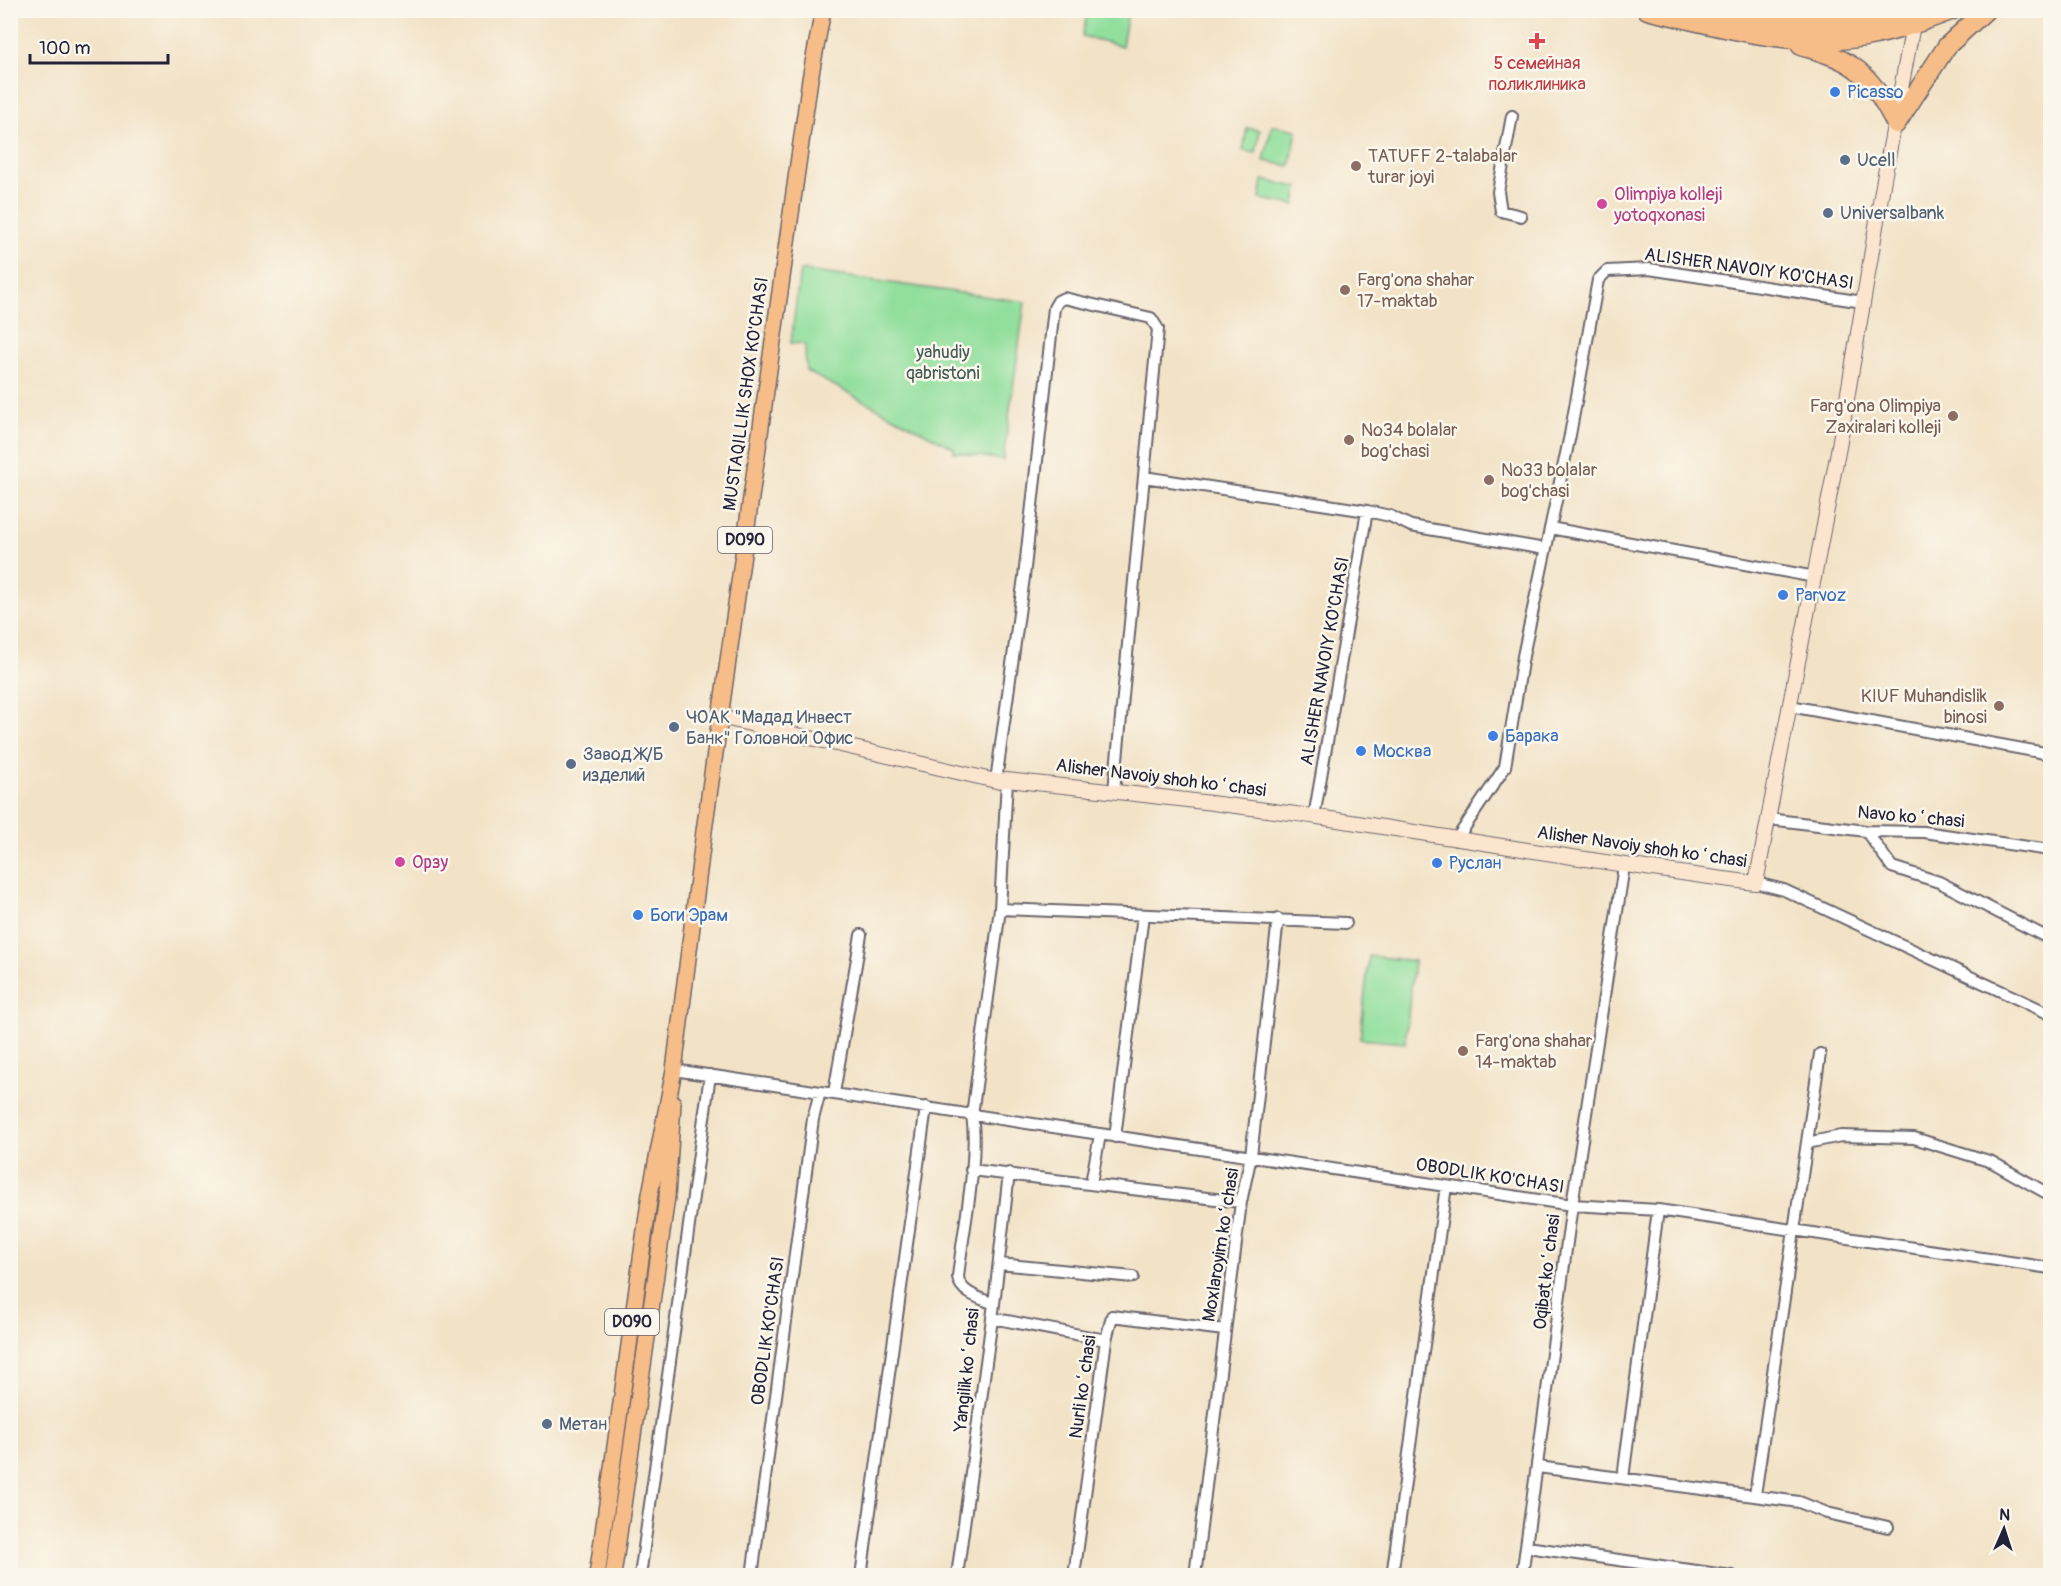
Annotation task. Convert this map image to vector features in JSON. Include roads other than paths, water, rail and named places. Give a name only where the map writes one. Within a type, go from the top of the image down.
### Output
[{"type":"highway","points":[[1647,10],[1823,52],[1858,69],[1871,80],[1896,124],[1947,45],[1986,10]]},
{"type":"highway","points":[[1710,10],[1757,21],[1817,25],[1953,10]]},
{"type":"highway","points":[[1755,34],[1819,40],[1864,37],[1912,15]]},
{"type":"main road","name":"MUSTAQILLIK SHOX KO'CHASI","points":[[597,1575],[650,1194],[674,1070],[720,717],[810,79],[823,10]]},
{"type":"main road","name":"MUSTAQILLIK SHOX KO'CHASI","points":[[614,1575],[667,1197],[673,1129],[674,1070]]},
{"type":"street","name":"Alisher Navoiy shoh koʻchasi","points":[[720,717],[1002,780],[1114,791],[1314,817],[1624,866],[1756,883],[1815,577],[1884,179],[1896,124],[1912,15]]},
{"type":"street","points":[[1512,116],[1498,192],[1501,211],[1521,216]]},
{"type":"street","name":"ALISHER NAVOIY KO'CHASI","points":[[1456,840],[1505,767],[1523,656],[1598,280],[1607,271],[1649,268],[1863,302]]},
{"type":"street","name":"Yangilik koʻchasi","points":[[957,1575],[994,1304],[974,1295],[959,1284],[971,1170],[974,1128],[972,1114],[1000,909],[1002,780],[1054,308],[1058,301],[1064,298],[1151,318],[1156,322],[1158,328],[1144,477]]},
{"type":"street","points":[[1114,791],[1144,477],[1390,516],[1411,526],[1545,549]]},
{"type":"street","name":"ALISHER NAVOIY KO'CHASI","points":[[1314,817],[1367,512]]},
{"type":"street","points":[[1550,528],[1815,577]]},
{"type":"street","points":[[1790,706],[2050,754]]},
{"type":"street","name":"Navo koʻchasi","points":[[1769,819],[1866,831],[1924,832],[2050,850]]},
{"type":"street","points":[[1866,831],[1892,867],[1939,882],[2050,939]]},
{"type":"street","name":"Oqibat koʻchasi","points":[[1522,1575],[1572,1205],[1624,866]]},
{"type":"street","points":[[1756,883],[1784,890],[2050,1014]]},
{"type":"street","points":[[1000,909],[1346,923]]},
{"type":"street","points":[[1115,1137],[1143,915]]},
{"type":"street","name":"Moxlaroyim koʻchasi","points":[[1195,1575],[1241,1202],[1251,1156],[1278,920]]},
{"type":"street","points":[[834,1093],[861,935]]},
{"type":"street","points":[[1755,1495],[1820,1054]]},
{"type":"street","name":"OBODLIK KO'CHASI","points":[[674,1070],[1572,1205],[1658,1210],[2050,1268]]},
{"type":"street","points":[[640,1575],[710,1075]]},
{"type":"street","name":"OBODLIK KO'CHASI","points":[[752,1575],[811,1131],[820,1092]]},
{"type":"street","points":[[861,1575],[926,1107]]},
{"type":"street","points":[[1091,1183],[1100,1135]]},
{"type":"street","points":[[1807,1143],[1841,1137],[1914,1138],[1992,1162],[2050,1195]]},
{"type":"street","points":[[971,1170],[1241,1202]]},
{"type":"street","points":[[994,1304],[1009,1173]]},
{"type":"street","points":[[1392,1575],[1446,1186]]},
{"type":"street","points":[[1623,1478],[1658,1210]]},
{"type":"street","points":[[999,1264],[1133,1277]]},
{"type":"street","name":"Nurli koʻchasi","points":[[1074,1575],[1110,1319],[1115,1314],[1224,1330]]},
{"type":"street","points":[[992,1318],[1106,1340]]},
{"type":"street","points":[[1538,1467],[1800,1502],[1827,1513],[1888,1527]]},
{"type":"street","points":[[1527,1547],[1732,1575]]},
{"type":"place","name":"5 семейная поликлиника","points":[[1537,41]]},
{"type":"place","name":"Picasso","points":[[1835,92]]},
{"type":"place","name":"Ucell","points":[[1845,160]]},
{"type":"place","name":"TATUFF 2-talabalar turar joyi","points":[[1356,166]]},
{"type":"place","name":"Olimpiya kolleji yotoqxonasi","points":[[1602,204]]},
{"type":"place","name":"Universalbank","points":[[1828,213]]},
{"type":"place","name":"Farg'ona shahar 17-maktab","points":[[1345,290]]},
{"type":"place","name":"Farg'ona Olimpiya Zaxiralari kolleji","points":[[1953,416]]},
{"type":"place","name":"№34 bolalar bog'chasi","points":[[1349,440]]},
{"type":"place","name":"№33 bolalar bog'chasi","points":[[1489,480]]},
{"type":"place","name":"Parvoz","points":[[1783,595]]},
{"type":"place","name":"KIUF Muhandislik binosi","points":[[1999,706]]},
{"type":"place","name":"ЧОАК \"Мадад Инвест Банк\" Головной Офис","points":[[674,727]]},
{"type":"place","name":"Барака","points":[[1493,736]]},
{"type":"place","name":"Москва","points":[[1361,751]]},
{"type":"place","name":"Завод Ж/Б изделий","points":[[571,764]]},
{"type":"place","name":"Орзу","points":[[400,862]]},
{"type":"place","name":"Руслан","points":[[1437,863]]},
{"type":"place","name":"Боги Эрам","points":[[638,915]]},
{"type":"place","name":"Farg'ona shahar 14-maktab","points":[[1463,1051]]},
{"type":"place","name":"Метан","points":[[547,1424]]},
{"type":"park label","name":"yahudiy qabristoni","points":[[943,362]]}]
